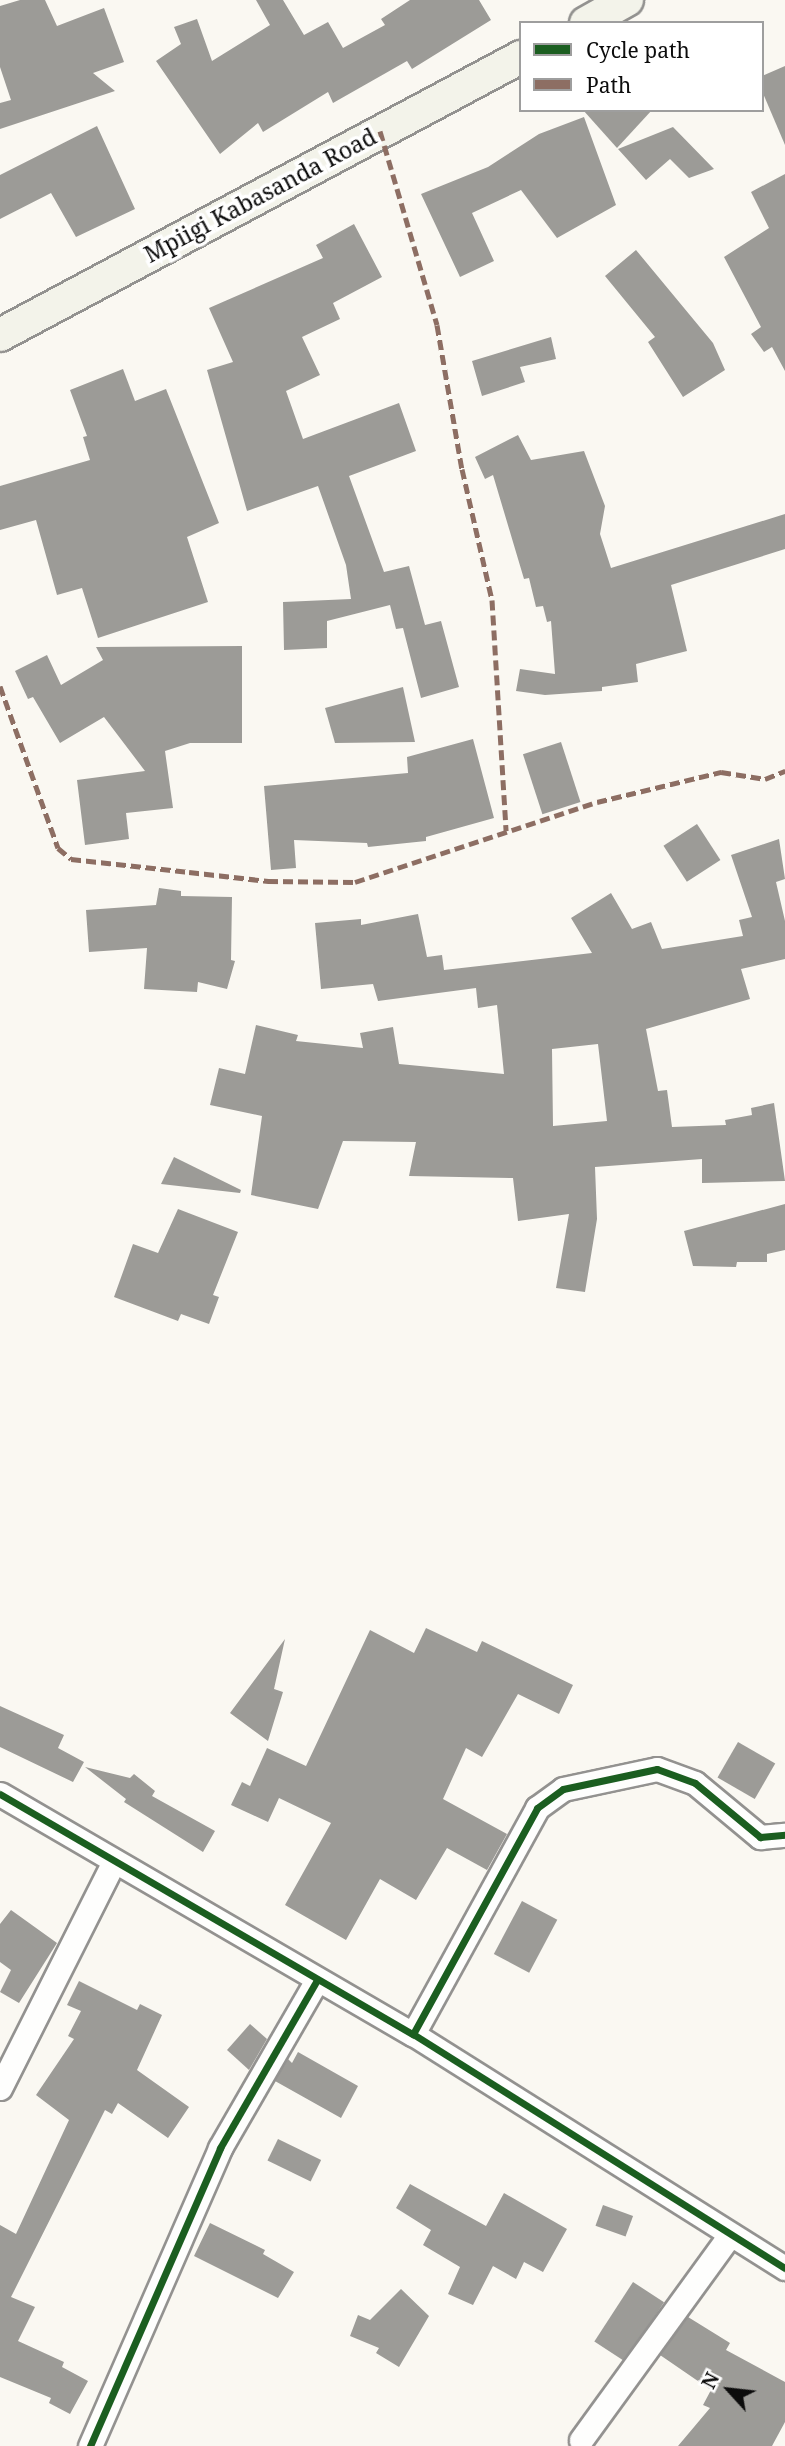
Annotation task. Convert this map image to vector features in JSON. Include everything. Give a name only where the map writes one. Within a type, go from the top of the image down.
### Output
[{"type":"main road","points":[[590,21],[627,0]]},
{"type":"main road","name":"Mpiigi Kabasanda Road","points":[[0,335],[519,58]]},
{"type":"street","points":[[413,2034],[537,1808],[563,1789],[657,1769],[695,1783],[760,1837],[785,1835]]},
{"type":"street","points":[[0,1794],[413,2034],[785,2268]]},
{"type":"street","points":[[0,2088],[114,1861]]},
{"type":"street","points":[[90,2446],[220,2148],[317,1980]]},
{"type":"street","points":[[580,2440],[730,2235]]},
{"type":"building","points":[[20,0],[45,0],[57,26],[104,8],[124,62],[93,73],[115,91],[0,129],[0,103],[11,100],[0,67],[0,6]]},
{"type":"building","points":[[256,0],[283,0],[304,35],[328,22],[343,48],[385,25],[381,19],[410,0],[479,0],[491,20],[412,69],[407,61],[333,103],[328,92],[263,132],[258,123],[220,154],[156,61],[181,44],[174,27],[197,19],[212,61],[270,25]]},
{"type":"building","points":[[785,66],[785,145],[764,96],[764,75]]},
{"type":"building","points":[[585,112],[650,112],[617,148]]},
{"type":"building","points":[[584,117],[616,205],[557,238],[521,190],[472,213],[494,261],[460,277],[421,194],[488,167],[539,134]]},
{"type":"building","points":[[97,126],[135,209],[76,237],[51,193],[0,219],[0,175]]},
{"type":"building","points":[[673,127],[714,169],[689,178],[670,159],[646,180],[618,149]]},
{"type":"building","points":[[785,174],[785,371],[772,347],[764,352],[751,334],[761,327],[724,257],[769,228],[751,192]]},
{"type":"building","points":[[354,224],[382,277],[333,303],[340,319],[302,337],[320,375],[286,391],[303,439],[399,403],[416,451],[349,476],[384,572],[409,566],[425,625],[441,621],[459,687],[421,698],[403,628],[396,629],[390,605],[327,621],[327,648],[284,650],[283,602],[351,599],[346,565],[318,486],[247,511],[207,370],[233,362],[209,308],[323,258],[316,245]]},
{"type":"building","points":[[636,250],[713,343],[725,370],[683,397],[648,342],[655,337],[605,276]]},
{"type":"building","points":[[551,337],[556,359],[520,367],[525,382],[482,396],[472,361]]},
{"type":"building","points":[[123,369],[135,401],[166,389],[219,523],[187,537],[208,602],[98,638],[82,588],[57,595],[36,520],[0,530],[0,486],[90,460],[83,437],[87,436],[70,390]]},
{"type":"building","points":[[518,435],[531,460],[584,451],[605,506],[600,534],[611,568],[785,514],[785,549],[671,585],[687,651],[636,664],[638,682],[602,687],[602,691],[545,695],[516,691],[520,669],[555,674],[551,621],[547,622],[543,606],[536,607],[529,578],[524,579],[493,475],[485,479],[475,457]]},
{"type":"building","points":[[242,646],[242,743],[190,743],[165,751],[173,808],[126,813],[129,839],[85,845],[77,780],[145,771],[104,717],[60,743],[33,697],[28,699],[15,671],[47,655],[61,685],[103,660],[96,647]]},
{"type":"building","points":[[403,687],[415,742],[335,743],[325,708]]},
{"type":"building","points":[[473,739],[494,818],[426,837],[426,841],[368,847],[367,843],[294,840],[296,868],[271,870],[264,786],[408,773],[407,757]]},
{"type":"building","points":[[561,742],[580,802],[542,814],[523,754]]},
{"type":"building","points":[[697,824],[720,860],[687,882],[663,846]]},
{"type":"building","points":[[779,839],[785,879],[776,882],[785,921],[785,959],[741,969],[750,999],[646,1029],[658,1091],[667,1090],[672,1127],[726,1125],[725,1120],[752,1115],[751,1108],[774,1103],[785,1181],[702,1183],[702,1159],[595,1167],[597,1219],[585,1292],[556,1288],[569,1214],[518,1221],[513,1178],[409,1176],[416,1142],[343,1141],[318,1209],[251,1195],[262,1116],[210,1105],[219,1068],[245,1074],[256,1025],[298,1035],[296,1041],[363,1048],[360,1033],[393,1027],[399,1064],[504,1074],[497,1005],[478,1008],[476,988],[378,1001],[373,984],[321,989],[315,923],[361,919],[361,925],[418,914],[427,957],[442,955],[444,970],[592,953],[571,918],[611,893],[632,929],[651,922],[662,949],[743,936],[739,920],[752,917],[731,855]],"holes":[[[598,1044],[607,1121],[553,1126],[552,1049]]]},
{"type":"building","points":[[159,888],[181,891],[181,896],[232,897],[231,960],[235,961],[227,989],[198,982],[197,992],[144,989],[147,948],[89,952],[86,910],[156,905]]},
{"type":"building","points":[[174,1157],[241,1190],[240,1193],[161,1184]]},
{"type":"building","points":[[785,1204],[785,1250],[767,1254],[767,1262],[737,1262],[736,1267],[693,1266],[684,1231]]},
{"type":"building","points":[[178,1209],[238,1232],[213,1295],[219,1297],[209,1324],[181,1314],[178,1321],[114,1297],[133,1244],[158,1253]]},
{"type":"building","points":[[426,1628],[477,1652],[482,1641],[573,1685],[559,1714],[518,1694],[482,1757],[466,1748],[443,1799],[507,1834],[487,1870],[447,1848],[416,1900],[380,1879],[346,1940],[285,1905],[331,1823],[279,1798],[268,1822],[231,1805],[242,1782],[250,1786],[267,1748],[306,1766],[370,1630],[414,1653]]},
{"type":"building","points":[[285,1639],[274,1689],[283,1692],[268,1741],[230,1713]]},
{"type":"building","points":[[0,1706],[64,1735],[58,1748],[84,1762],[73,1782],[0,1747]]},
{"type":"building","points":[[738,1742],[775,1764],[755,1799],[718,1778]]},
{"type":"building","points":[[85,1767],[130,1778],[134,1774],[155,1791],[152,1796],[215,1831],[203,1852],[124,1802],[126,1799]]},
{"type":"building","points":[[522,1901],[557,1920],[529,1973],[494,1954]]},
{"type":"building","points":[[11,1910],[57,1943],[19,2003],[0,1992],[11,1970],[0,1962],[0,1924]]},
{"type":"building","points":[[79,1981],[137,2010],[140,2004],[162,2015],[137,2070],[189,2107],[168,2138],[118,2103],[112,2114],[105,2110],[11,2297],[35,2307],[18,2341],[64,2362],[62,2367],[88,2381],[70,2414],[49,2403],[51,2398],[0,2377],[0,2225],[16,2234],[69,2120],[36,2095],[74,2039],[68,2036],[81,2011],[67,2005]]},
{"type":"building","points":[[250,2024],[267,2039],[249,2070],[227,2050]]},
{"type":"building","points":[[298,2052],[358,2086],[341,2118],[275,2081],[288,2059],[292,2063]]},
{"type":"building","points":[[278,2139],[321,2160],[311,2182],[267,2161]]},
{"type":"building","points":[[410,2184],[486,2226],[504,2193],[567,2229],[543,2272],[524,2262],[516,2279],[493,2266],[473,2305],[448,2294],[460,2267],[423,2245],[431,2230],[396,2208]]},
{"type":"building","points":[[603,2205],[633,2216],[626,2237],[595,2226]]},
{"type":"building","points":[[210,2223],[265,2250],[263,2254],[294,2272],[278,2298],[194,2256]]},
{"type":"building","points":[[633,2282],[664,2302],[625,2362],[594,2342]]},
{"type":"building","points":[[401,2289],[429,2316],[399,2367],[376,2353],[379,2348],[350,2336],[358,2315],[370,2320]]},
{"type":"building","points":[[688,2317],[730,2343],[726,2350],[785,2382],[785,2422],[772,2446],[678,2446],[710,2408],[703,2405],[711,2390],[660,2355]]},
{"type":"marked path","points":[[380,131],[437,325],[462,469],[492,600],[506,831]]},
{"type":"marked path","points":[[0,686],[58,848],[71,859],[268,881],[355,882],[597,802],[721,772],[765,779],[785,771]]},
{"type":"cycle path","points":[[413,2034],[537,1808],[563,1789],[657,1769],[695,1783],[760,1837],[785,1835]]},
{"type":"cycle path","points":[[0,1794],[413,2034],[785,2268]]},
{"type":"cycle path","points":[[90,2446],[220,2148],[317,1980]]}]
